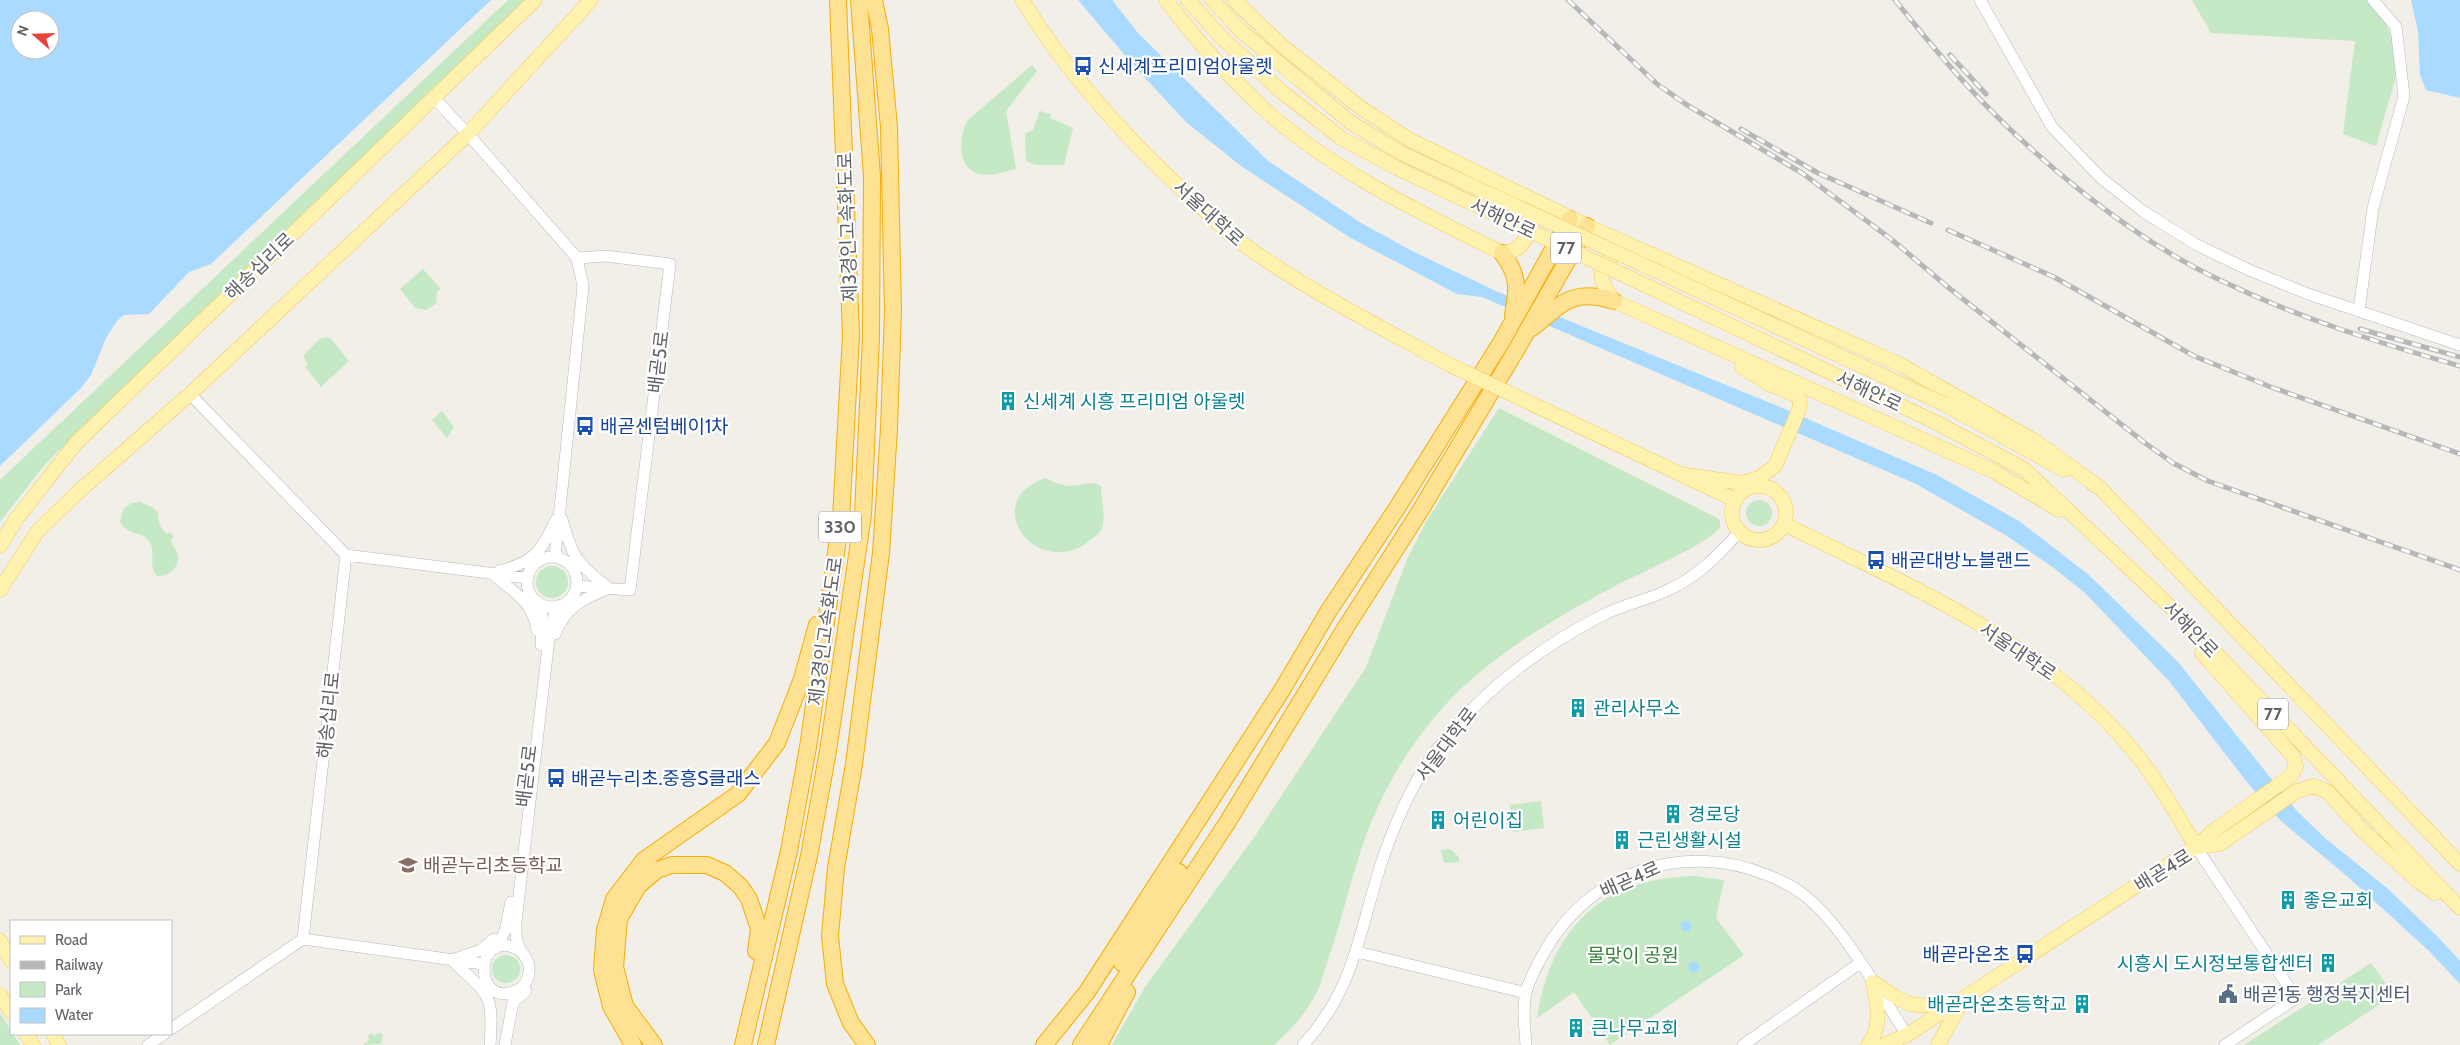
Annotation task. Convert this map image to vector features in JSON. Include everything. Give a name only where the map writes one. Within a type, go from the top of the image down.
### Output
[{"type":"highway","name":"제3경인고속화도로","points":[[743,1045],[789,851],[808,747],[841,518],[852,335],[838,0]]},
{"type":"highway","name":"제3경인고속화도로","points":[[766,1045],[805,875],[828,751],[863,515],[871,338],[872,176],[859,0]]},
{"type":"highway","points":[[867,1045],[852,1023],[835,984],[830,936],[836,868],[854,764],[880,563],[889,429],[893,311],[889,127],[880,29],[874,0]]},
{"type":"highway","points":[[1044,1045],[1087,992],[1252,738],[1328,612],[1397,508],[1502,341],[1570,219]]},
{"type":"highway","points":[[1081,1045],[1227,823],[1518,347],[1526,332],[1531,290],[1587,226]]},
{"type":"highway","points":[[1502,253],[1531,290]]},
{"type":"highway","points":[[1526,332],[1562,304],[1577,296],[1595,295],[1614,301]]},
{"type":"highway","points":[[633,1045],[611,1006],[602,970],[605,930],[614,899],[644,860],[738,794],[777,743],[802,679],[821,610],[841,518]]},
{"type":"highway","points":[[1070,1045],[1184,863],[1252,738]]},
{"type":"highway","points":[[654,1045],[625,1006],[615,967],[619,919],[638,886],[658,870],[672,865],[686,864],[707,865],[725,873],[740,886],[748,899],[759,929],[743,1045]]},
{"type":"highway","points":[[1099,1045],[1178,896]]},
{"type":"main road","name":"해송십리로","points":[[0,546],[17,518],[76,443],[535,0]]},
{"type":"main road","points":[[0,590],[37,532],[77,493],[190,394],[468,134],[591,0]]},
{"type":"main road","name":"서울대학로","points":[[1022,0],[1046,40],[1121,130],[1183,192],[1243,244],[1331,301],[1450,364],[1734,500]]},
{"type":"main road","points":[[1166,0],[1202,47],[1266,111],[1331,160],[1392,197],[1502,253],[1516,250],[1525,238],[1531,225],[1532,209],[1527,198]]},
{"type":"main road","name":"서해안로","points":[[1188,0],[1222,38],[1282,92],[1342,138],[1397,168],[1933,421],[2024,469],[2178,614],[2460,909]]},
{"type":"main road","name":"서해안로","points":[[1212,0],[1240,30],[1350,122],[1401,152],[1944,404],[2033,454],[2100,488],[2460,864]]},
{"type":"main road","points":[[1234,0],[1281,45],[1361,108],[1410,140],[1570,219],[1901,365],[2035,441],[2100,488]]},
{"type":"main road","points":[[1636,248],[1622,248],[1611,257],[1602,271],[1601,283],[1614,301],[1994,472],[2082,523]]},
{"type":"main road","points":[[1701,341],[1769,384],[1796,395],[1800,400],[1800,407],[1773,477],[1747,488],[1734,500],[1731,517],[1739,532],[1752,540],[1760,540],[1774,535],[1784,524],[1786,514],[1785,504],[1780,496],[1770,488],[1756,485]]},
{"type":"main road","points":[[1680,474],[1742,483],[1759,478],[1778,468]]},
{"type":"main road","name":"서울대학로","points":[[1784,524],[1921,591],[2030,656],[2085,700],[2132,749],[2166,797],[2196,847]]},
{"type":"main road","points":[[2178,614],[2202,652],[2294,756],[2296,766],[2288,779],[2212,832],[2196,847]]},
{"type":"main road","points":[[2196,847],[2220,844],[2296,791],[2314,786],[2328,792],[2377,844],[2420,882],[2460,909]]},
{"type":"main road","name":"배곧4로","points":[[1897,1045],[1910,1040],[1965,998],[2196,847]]},
{"type":"main road","points":[[0,941],[10,958]]},
{"type":"main road","points":[[1872,982],[1906,1004],[1914,1006],[1930,1006],[1965,998]]},
{"type":"main road","points":[[1868,1045],[1874,1037],[1878,1018],[1872,982]]},
{"type":"main road","points":[[0,995],[10,1010]]},
{"type":"main road","points":[[1938,1045],[1965,998]]},
{"type":"main road","name":"배곧4로","points":[[1884,1045],[1910,1040]]},
{"type":"street","points":[[1980,0],[2052,127],[2101,178],[2144,212],[2197,246],[2290,287],[2460,345]]},
{"type":"street","points":[[2359,311],[2373,208],[2404,96],[2396,27],[2373,0]]},
{"type":"street","points":[[434,98],[577,258],[583,286],[555,557]]},
{"type":"street","name":"배곧5로","points":[[501,1045],[507,1002],[515,991],[524,984],[530,971],[526,956],[521,951],[515,931],[516,894],[544,652],[552,622],[562,605],[569,600],[576,586],[630,590],[670,264],[606,256],[577,258]]},
{"type":"street","points":[[190,394],[346,555],[528,578],[532,566],[539,560],[555,557],[563,559],[574,570],[576,586]]},
{"type":"street","points":[[492,573],[518,566],[538,553],[560,512]]},
{"type":"street","points":[[544,652],[567,611],[584,599],[609,588],[578,563],[570,546],[560,512]]},
{"type":"street","name":"서울대학로","points":[[1303,1045],[1327,1014],[1344,984],[1357,952],[1373,890],[1393,831],[1409,794],[1444,740],[1478,703],[1540,654],[1604,614],[1678,585],[1702,570],[1739,532]]},
{"type":"street","name":"해송십리로","points":[[303,939],[346,555]]},
{"type":"street","points":[[492,573],[525,600],[536,621],[544,652]]},
{"type":"street","name":"배곧5로","points":[[528,578],[528,591],[538,602],[542,620],[544,652]]},
{"type":"street","points":[[538,602],[548,606],[562,605]]},
{"type":"street","name":"배곧4로","points":[[2196,847],[2296,998],[2225,1045]]},
{"type":"street","name":"배곧4로","points":[[1526,1045],[1524,1021],[1526,993],[1550,942],[1570,914],[1583,902],[1611,884],[1665,863],[1685,860],[1706,861],[1749,868],[1777,879],[1804,894],[1839,933],[1910,1040]]},
{"type":"street","points":[[452,960],[481,950],[493,940],[516,894]]},
{"type":"street","name":"배곧5로","points":[[483,964],[486,956],[496,948],[505,931],[516,894]]},
{"type":"street","name":"배곧5로","points":[[505,1045],[513,1002],[530,987],[537,971],[534,958],[522,933],[516,894]]},
{"type":"street","points":[[172,1028],[303,939],[483,964],[485,980],[496,996],[494,1045]]},
{"type":"street","points":[[496,948],[507,945],[521,951]]},
{"type":"street","points":[[1357,952],[1526,993]]},
{"type":"street","points":[[452,960],[477,982],[489,1000],[492,1012],[490,1045]]},
{"type":"street","points":[[1743,1045],[1860,964]]},
{"type":"street","points":[[491,988],[504,993],[515,991]]},
{"type":"street","points":[[148,1045],[163,1035]]},
{"type":"green space","points":[[508,0],[527,0],[46,463],[0,522],[0,480]]},
{"type":"green space","points":[[2192,0],[2376,0],[2401,59],[2376,146],[2343,134],[2355,41],[2211,33]]},
{"type":"green space","points":[[1032,65],[1037,71],[1006,111],[1016,169],[989,175],[976,173],[969,168],[962,154],[962,137],[967,121]]},
{"type":"green space","points":[[1040,111],[1051,114],[1050,118],[1073,128],[1064,165],[1036,165],[1026,161],[1025,134],[1033,130]]},
{"type":"green space","points":[[423,269],[441,289],[437,292],[436,304],[426,310],[416,309],[400,289]]},
{"type":"green space","points":[[326,337],[331,339],[349,361],[321,387],[305,367],[308,364],[303,356],[320,339]]},
{"type":"green space","points":[[1499,408],[1717,518],[1720,520],[1720,527],[1702,542],[1590,599],[1517,644],[1472,679],[1433,719],[1393,777],[1370,825],[1316,994],[1300,1018],[1274,1045],[1112,1045],[1145,987],[1255,836],[1366,667],[1408,557],[1427,520]]},
{"type":"green space","points":[[442,411],[454,427],[447,438],[432,420]]},
{"type":"green space","points":[[1045,478],[1065,485],[1095,483],[1101,486],[1103,524],[1099,532],[1088,542],[1068,551],[1050,551],[1034,545],[1022,533],[1015,519],[1016,503],[1025,489]]},
{"type":"green space","points":[[1759,500],[1768,504],[1772,513],[1768,522],[1759,526],[1750,522],[1746,513],[1750,504]]},
{"type":"green space","points":[[140,502],[152,507],[158,513],[161,527],[167,534],[170,532],[173,536],[171,541],[178,560],[175,568],[165,575],[157,576],[154,572],[152,550],[149,541],[142,535],[126,529],[120,521],[124,508],[132,503]]},
{"type":"green space","points":[[552,566],[558,567],[563,571],[567,576],[567,588],[563,593],[558,597],[552,598],[546,597],[541,593],[537,588],[536,582],[537,576],[541,571],[546,567]]},
{"type":"green space","points":[[1541,801],[1544,828],[1513,832],[1510,805]]},
{"type":"green space","points":[[1450,849],[1459,857],[1459,862],[1444,863],[1441,850]]},
{"type":"green space","name":"물맞이 공원","points":[[1694,876],[1724,880],[1716,918],[1744,955],[1610,1045],[1574,992],[1537,1018],[1544,986],[1554,958],[1568,934],[1586,914],[1607,898],[1632,886],[1661,879]]},
{"type":"green space","points":[[506,955],[516,959],[520,969],[516,979],[506,983],[496,979],[492,969],[496,959]]},
{"type":"green space","points":[[2371,963],[2394,995],[2318,1045],[2244,1045]]},
{"type":"green space","points":[[0,1013],[10,1029],[10,1035],[14,1035],[20,1045],[0,1045]]},
{"type":"green space","points":[[373,1033],[374,1036],[378,1033],[383,1034],[381,1044],[363,1045],[369,1040],[368,1035]]},
{"type":"water","points":[[0,0],[491,0],[211,264],[189,272],[149,314],[124,315],[117,321],[106,338],[91,375],[81,388],[0,466]]},
{"type":"water","points":[[1078,0],[1112,0],[1138,33],[1268,161],[1361,223],[1414,252],[1498,292],[1780,407],[1937,475],[2019,521],[2089,575],[2178,662],[2297,811],[2325,838],[2387,888],[2460,961],[2460,984],[2429,951],[2348,877],[2281,821],[2250,786],[2169,681],[2085,593],[2054,568],[2007,536],[1916,484],[1482,297],[1457,294],[1349,237],[1241,166],[1186,122],[1134,66]]},
{"type":"water","points":[[2411,0],[2460,0],[2460,98],[2426,90],[2420,75],[2418,32]]},
{"type":"water","points":[[1684,921],[1688,921],[1691,926],[1690,930],[1684,931],[1681,928],[1681,924]]},
{"type":"water","points":[[1692,962],[1696,962],[1699,967],[1698,971],[1692,972],[1689,969],[1689,965]]},
{"type":"railway","points":[[1568,0],[1657,84],[1687,105],[1802,173],[1891,239],[1949,288],[2173,463],[2208,481],[2460,570]]},
{"type":"railway","points":[[1895,0],[1954,71],[2019,138],[2084,193],[2118,219],[2153,242],[2187,263],[2251,295],[2369,339],[2460,366]]},
{"type":"railway","points":[[1950,55],[1986,94]]},
{"type":"railway","points":[[1741,129],[1818,173],[1931,223]]},
{"type":"railway","points":[[1948,230],[2054,277],[2194,356],[2271,387],[2460,454]]},
{"type":"railway","points":[[2360,329],[2460,357]]},
{"type":"place","name":"신세계프리미엄아울렛","points":[[1083,66]]},
{"type":"place","name":"신세계 시흥 프리미엄 아울렛","points":[[1008,401]]},
{"type":"place","name":"배곧센텀베이1차","points":[[585,426]]},
{"type":"place","name":"배곧대방노블랜드","points":[[1876,560]]},
{"type":"place","name":"관리사무소","points":[[1578,708]]},
{"type":"place","name":"배곧누리초.중흥S클래스","points":[[556,778]]},
{"type":"place","name":"경로당","points":[[1673,814]]},
{"type":"place","name":"어린이집","points":[[1438,820]]},
{"type":"place","name":"근린생활시설","points":[[1622,840]]},
{"type":"place","name":"배곧누리초등학교","points":[[408,865]]},
{"type":"place","name":"좋은교회","points":[[2288,900]]},
{"type":"place","name":"배곧라온초","points":[[2025,954]]},
{"type":"place","name":"시흥시 도시정보통합센터","points":[[2328,963]]},
{"type":"place","name":"배곧1동 행정복지센터","points":[[2228,994]]},
{"type":"place","name":"배곧라온초등학교","points":[[2082,1004]]},
{"type":"place","name":"큰나무교회","points":[[1576,1028]]}]
